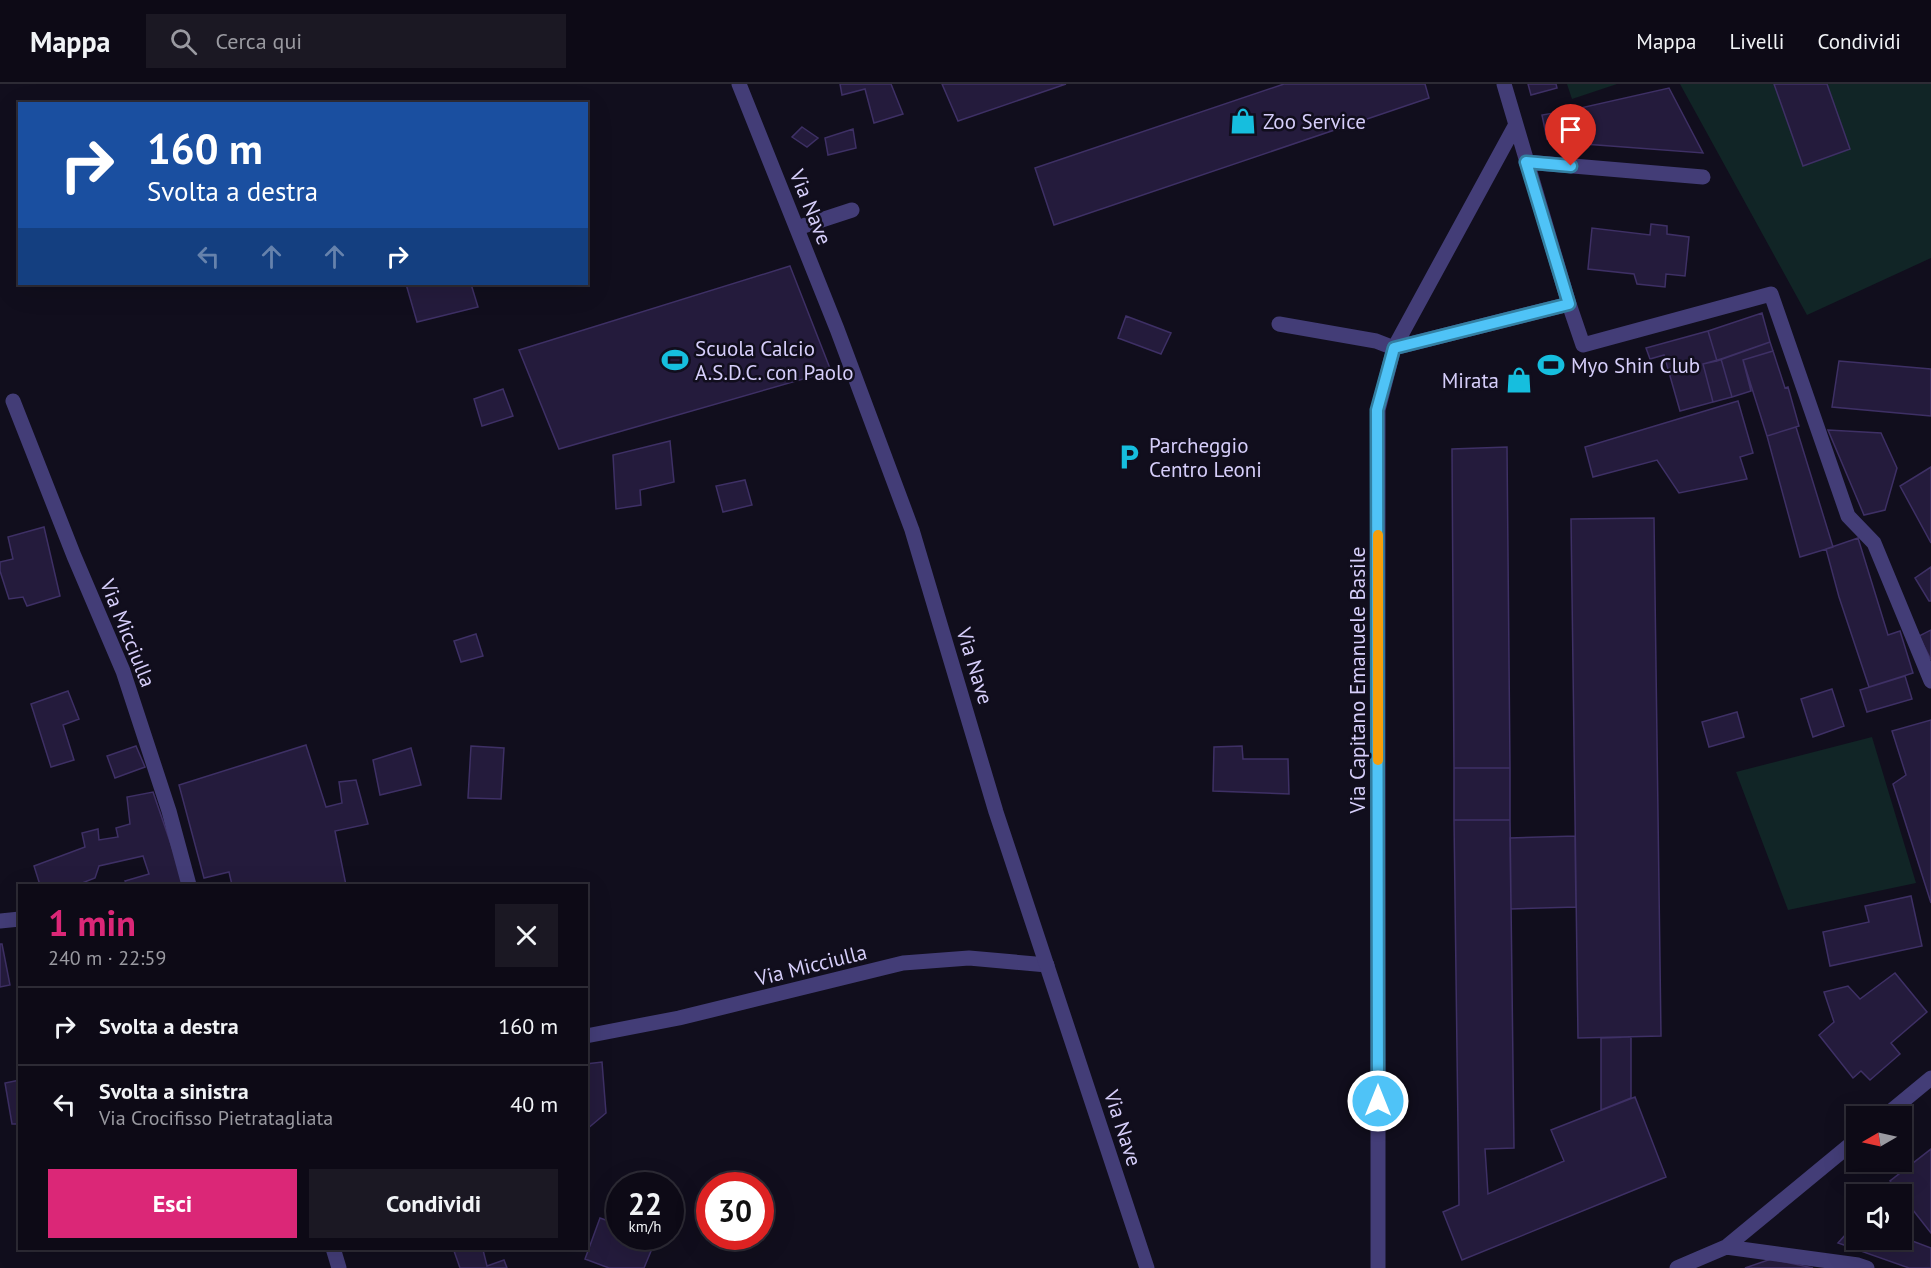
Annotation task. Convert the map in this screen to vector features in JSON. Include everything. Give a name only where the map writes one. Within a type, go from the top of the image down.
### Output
[{"type":"street","name":"Via Nave","points":[[739,84],[837,329],[912,530],[996,812],[1147,1268]]},
{"type":"street","points":[[1504,84],[1583,345],[1771,294],[1848,516],[1874,543],[1931,681]]},
{"type":"street","name":"Via Capitano Emanuele Basile","points":[[1378,1268],[1377,410],[1394,348],[1515,126]]},
{"type":"street","points":[[1526,162],[1703,177]]},
{"type":"street","points":[[797,228],[852,210]]},
{"type":"street","points":[[1279,324],[1376,340],[1394,348],[1569,304]]},
{"type":"street","name":"Via Micciulla","points":[[13,401],[123,671],[169,811],[189,884]]},
{"type":"street","points":[[0,921],[18,919]]},
{"type":"street","name":"Via Micciulla","points":[[588,1036],[680,1018],[903,963],[969,958],[1047,965]]},
{"type":"street","points":[[1897,1106],[1931,1078]]},
{"type":"street","points":[[1677,1268],[1726,1247],[1846,1148]]},
{"type":"street","points":[[1726,1247],[1867,1268]]},
{"type":"street","points":[[334,1250],[339,1268]]},
{"type":"green space","points":[[1567,84],[1617,84],[1572,99]]},
{"type":"green space","points":[[1680,84],[1931,84],[1931,258],[1807,315]]},
{"type":"green space","points":[[1872,737],[1916,883],[1788,910],[1736,772]]},
{"type":"building","points":[[840,84],[891,84],[903,114],[874,123],[865,89],[842,95]]},
{"type":"building","points":[[942,84],[1066,84],[958,121]]},
{"type":"building","points":[[1284,84],[1425,84],[1429,98],[1054,225],[1035,168]]},
{"type":"building","points":[[1528,84],[1556,84],[1557,88],[1531,95]]},
{"type":"building","points":[[1774,84],[1827,84],[1850,149],[1803,166]]},
{"type":"building","points":[[1669,88],[1703,153],[1584,144],[1576,109]]},
{"type":"building","points":[[1576,109],[1584,144],[1547,139],[1542,115]]},
{"type":"building","points":[[802,127],[818,138],[807,147],[792,137]]},
{"type":"building","points":[[853,129],[856,148],[828,155],[825,138]]},
{"type":"building","points":[[1651,224],[1667,226],[1667,234],[1689,237],[1685,276],[1666,274],[1665,287],[1637,284],[1634,274],[1588,269],[1592,228],[1650,235]]},
{"type":"building","name":"Scuola Calcio A.S.D.C. con Paolo","points":[[790,266],[831,371],[559,449],[519,350]]},
{"type":"building","points":[[406,285],[471,285],[478,307],[417,322]]},
{"type":"building","points":[[1762,313],[1770,342],[1717,361],[1708,331]]},
{"type":"building","points":[[1126,316],[1171,333],[1161,354],[1118,338]]},
{"type":"building","points":[[1708,331],[1717,361],[1703,364],[1713,402],[1680,411],[1664,355],[1650,359],[1646,348]]},
{"type":"building","points":[[1770,342],[1773,351],[1743,360],[1751,391],[1732,397],[1721,359]]},
{"type":"building","points":[[1773,351],[1785,388],[1788,387],[1799,426],[1767,436],[1743,360]]},
{"type":"building","points":[[1721,359],[1732,397],[1713,402],[1703,364]]},
{"type":"building","points":[[1839,361],[1931,369],[1931,416],[1832,407]]},
{"type":"building","points":[[503,389],[513,416],[482,426],[474,399]]},
{"type":"building","points":[[1738,401],[1753,453],[1740,457],[1747,479],[1679,493],[1657,460],[1593,477],[1585,447]]},
{"type":"building","points":[[1796,427],[1833,547],[1800,557],[1767,436]]},
{"type":"building","points":[[1828,430],[1881,433],[1897,468],[1885,510],[1864,515]]},
{"type":"building","points":[[670,441],[674,482],[640,490],[641,505],[616,509],[613,455]]},
{"type":"building","points":[[1507,447],[1510,768],[1454,768],[1452,449]]},
{"type":"building","points":[[1931,467],[1931,543],[1900,486]]},
{"type":"building","points":[[745,480],[752,505],[723,512],[716,486]]},
{"type":"building","points":[[1654,518],[1661,1036],[1578,1038],[1571,519]]},
{"type":"building","points":[[44,527],[60,596],[27,606],[23,597],[9,599],[0,571],[0,562],[13,559],[8,537]]},
{"type":"building","points":[[1858,538],[1888,635],[1900,631],[1913,673],[1869,687],[1839,597],[1826,549]]},
{"type":"building","points":[[1931,567],[1931,601],[1929,601],[1915,578]]},
{"type":"building","points":[[1931,630],[1931,660],[1919,636]]},
{"type":"building","points":[[476,634],[483,656],[461,662],[454,641]]},
{"type":"building","points":[[1905,676],[1912,699],[1867,712],[1860,690]]},
{"type":"building","points":[[1832,689],[1844,726],[1813,737],[1801,699]]},
{"type":"building","points":[[68,691],[79,719],[63,725],[74,760],[51,767],[31,704]]},
{"type":"building","points":[[1737,712],[1744,737],[1709,747],[1702,722]]},
{"type":"building","points":[[1931,720],[1931,903],[1893,784],[1906,775],[1892,731]]},
{"type":"building","points":[[306,745],[326,807],[342,803],[339,782],[356,780],[368,824],[335,831],[346,884],[232,884],[229,872],[204,878],[179,785]]},
{"type":"building","points":[[136,746],[145,767],[115,778],[107,756]]},
{"type":"building","points":[[471,746],[504,748],[501,799],[468,798]]},
{"type":"building","points":[[1242,746],[1243,759],[1288,759],[1289,794],[1213,791],[1214,747]]},
{"type":"building","points":[[411,748],[421,785],[380,795],[373,760]]},
{"type":"building","points":[[1454,768],[1510,768],[1510,820],[1454,820]]},
{"type":"building","points":[[153,792],[185,884],[126,884],[125,881],[149,874],[143,856],[99,866],[95,878],[80,884],[40,884],[34,866],[85,847],[82,833],[98,829],[99,840],[118,837],[116,828],[130,824],[127,797]]},
{"type":"building","points":[[1454,820],[1510,820],[1514,1148],[1485,1149],[1488,1194],[1564,1161],[1551,1130],[1635,1097],[1666,1177],[1462,1260],[1443,1212],[1459,1205]]},
{"type":"building","points":[[1575,836],[1576,907],[1511,909],[1510,838]]},
{"type":"building","points":[[1911,896],[1922,946],[1830,966],[1823,932],[1869,922],[1865,906]]},
{"type":"building","points":[[0,944],[2,944],[10,985],[0,987]]},
{"type":"building","points":[[1895,973],[1927,1012],[1891,1043],[1900,1054],[1870,1080],[1861,1071],[1853,1078],[1819,1035],[1834,1022],[1824,992],[1848,986],[1860,999]]},
{"type":"building","points":[[1631,1037],[1631,1098],[1601,1110],[1601,1038]]},
{"type":"building","points":[[602,1062],[606,1113],[588,1128],[588,1064]]},
{"type":"building","points":[[18,1080],[18,1124],[12,1124],[5,1083]]},
{"type":"building","points":[[1931,1149],[1931,1233],[1912,1209],[1912,1184],[1892,1184],[1890,1181],[1902,1172],[1912,1172],[1912,1164]]},
{"type":"building","points":[[600,1218],[606,1220],[606,1250],[651,1250],[644,1268],[609,1268],[585,1259]]},
{"type":"building","points":[[1846,1234],[1846,1246],[1838,1243]]},
{"type":"building","points":[[1912,1241],[1931,1248],[1931,1268],[1909,1268],[1858,1250],[1912,1250]]},
{"type":"building","points":[[454,1250],[483,1250],[487,1266],[504,1260],[507,1268],[460,1268]]},
{"type":"building","points":[[1771,1259],[1813,1268],[1745,1268]]},
{"type":"slow traffic","points":[[1378,535],[1378,760]]},
{"type":"place","name":"Zoo Service","points":[[1243,121]]},
{"type":"place","name":"Scuola Calcio A.S.D.C. con Paolo","points":[[675,360]]},
{"type":"place","name":"Myo Shin Club","points":[[1551,365]]},
{"type":"place","name":"Mirata","points":[[1519,380]]},
{"type":"place","name":"Parcheggio Centro Leoni","points":[[1129,457]]},
{"type":"route","points":[[1378,1101],[1377,410],[1394,348],[1569,304],[1526,162],[1571,166]]}]
